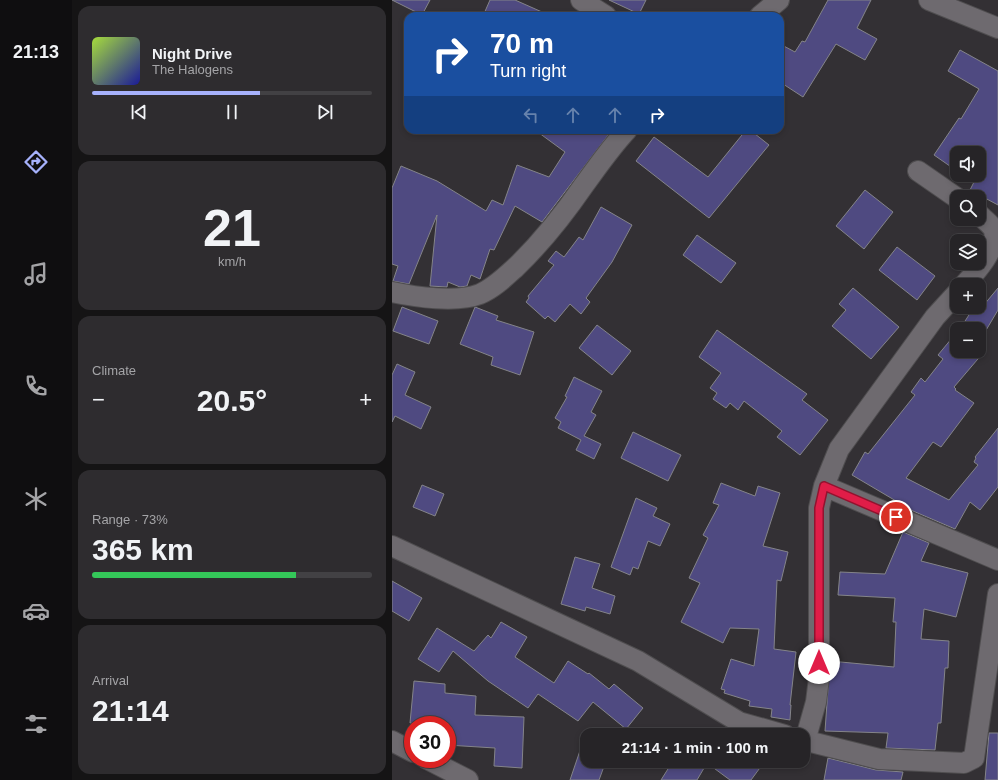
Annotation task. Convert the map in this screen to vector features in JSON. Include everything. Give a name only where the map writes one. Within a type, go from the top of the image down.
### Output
[{"type":"street","points":[[581,0],[600,12]]},
{"type":"street","points":[[765,12],[779,0]]},
{"type":"street","points":[[929,0],[998,28]]},
{"type":"street","points":[[392,292],[416,297],[453,298],[479,294],[500,281],[533,250],[583,187],[613,144],[623,134]]},
{"type":"street","points":[[918,171],[950,193]]},
{"type":"street","points":[[970,278],[990,255],[996,238],[994,229],[986,221]]},
{"type":"street","points":[[808,728],[816,702],[819,678],[819,508],[824,486],[839,449],[935,317],[950,300]]},
{"type":"street","points":[[824,486],[998,560]]},
{"type":"street","points":[[392,546],[638,661],[739,722],[760,728]]},
{"type":"street","points":[[810,742],[879,759],[964,763],[974,758],[998,594]]},
{"type":"street","points":[[392,741],[404,747]]},
{"type":"street","points":[[445,768],[468,780]]},
{"type":"building","points":[[392,0],[430,0],[424,12],[416,12]]},
{"type":"building","points":[[490,0],[515,0],[542,12],[485,12]]},
{"type":"building","points":[[609,0],[646,0],[640,12],[635,12]]},
{"type":"building","points":[[828,0],[871,0],[857,28],[877,39],[865,60],[836,44],[803,97],[784,85],[784,46],[795,52],[802,41],[805,42]]},
{"type":"building","points":[[960,50],[998,71],[998,205],[986,199],[986,190],[970,190],[974,182],[986,182],[986,146],[950,146],[950,166],[934,155],[959,118],[961,119],[979,89],[948,71]]},
{"type":"building","points":[[540,134],[609,134],[542,222],[515,206],[494,250],[490,249],[480,279],[471,275],[467,286],[460,287],[448,282],[447,287],[430,286],[437,215],[409,284],[393,281],[398,266],[392,264],[392,188],[401,166],[437,181],[486,211],[492,200],[503,205],[517,165],[549,177],[565,152]]},
{"type":"building","points":[[743,134],[755,134],[769,145],[709,218],[636,161],[654,137],[708,177]]},
{"type":"building","points":[[865,190],[893,212],[864,249],[836,226]]},
{"type":"building","points":[[601,207],[632,225],[612,262],[586,298],[590,302],[581,314],[570,304],[555,322],[548,316],[545,319],[526,302],[529,298],[528,296],[554,265],[548,261],[556,251],[564,257],[579,237],[583,240]]},
{"type":"building","points":[[697,235],[736,263],[721,283],[683,255]]},
{"type":"building","points":[[897,247],[935,276],[917,300],[879,270]]},
{"type":"building","points":[[853,288],[899,327],[871,359],[832,326],[846,310],[839,304]]},
{"type":"building","points":[[998,288],[998,310],[986,330],[986,322],[964,322],[970,314],[986,314],[986,302]]},
{"type":"building","points":[[402,307],[438,321],[429,344],[393,331]]},
{"type":"building","points":[[475,307],[498,316],[496,320],[534,332],[520,375],[491,365],[493,357],[460,344]]},
{"type":"building","points":[[597,325],[631,351],[612,375],[579,348]]},
{"type":"building","points":[[717,330],[807,394],[802,400],[828,420],[800,455],[777,437],[782,431],[744,401],[738,410],[730,403],[726,408],[713,399],[717,393],[710,388],[721,373],[699,357]]},
{"type":"building","points":[[950,340],[950,358],[979,358],[954,387],[956,389],[955,390],[974,403],[941,447],[933,442],[906,478],[949,500],[978,465],[974,462],[975,457],[998,428],[998,487],[980,510],[970,502],[955,529],[913,511],[852,475],[865,452],[868,454],[915,395],[911,392],[921,378],[925,382],[943,359],[938,355]]},
{"type":"building","points":[[397,364],[415,372],[405,395],[431,407],[421,429],[395,416],[392,422],[392,375]]},
{"type":"building","points":[[574,377],[602,391],[591,412],[596,415],[584,436],[601,444],[594,459],[576,450],[581,440],[558,428],[561,422],[555,418],[567,397],[565,396]]},
{"type":"building","points":[[633,432],[681,455],[668,481],[621,458]]},
{"type":"building","points":[[721,483],[755,496],[758,486],[780,493],[763,546],[788,552],[781,581],[777,580],[774,649],[796,652],[790,705],[790,720],[771,717],[772,709],[749,706],[750,701],[724,693],[725,690],[721,689],[731,659],[754,666],[759,629],[730,628],[723,643],[681,622],[700,583],[689,578],[708,538],[703,535],[719,505],[713,503]]},
{"type":"building","points":[[422,485],[444,494],[435,516],[413,507]]},
{"type":"building","points":[[636,498],[657,508],[653,516],[670,524],[660,546],[648,541],[638,569],[633,567],[630,575],[611,567]]},
{"type":"building","points":[[903,532],[929,543],[921,561],[968,573],[956,617],[924,609],[921,639],[949,641],[948,668],[945,668],[941,723],[938,723],[935,750],[886,748],[888,733],[825,731],[830,661],[894,667],[896,622],[893,622],[895,598],[838,595],[840,572],[885,574]]},
{"type":"building","points":[[575,557],[600,564],[592,588],[615,596],[610,614],[586,607],[585,611],[561,604]]},
{"type":"building","points":[[392,581],[422,598],[409,621],[392,611]]},
{"type":"building","points":[[501,622],[527,637],[515,657],[554,683],[568,661],[588,674],[589,673],[609,689],[614,684],[643,708],[627,728],[625,728],[593,702],[578,721],[538,694],[528,708],[488,681],[453,651],[439,672],[418,659],[437,628],[474,651],[488,635],[491,638]]},
{"type":"building","points":[[414,681],[445,684],[445,693],[476,696],[475,715],[524,717],[522,768],[494,766],[495,748],[456,746],[456,716],[411,716]]},
{"type":"building","points":[[989,733],[998,733],[998,780],[985,780]]},
{"type":"building","points":[[580,751],[580,768],[603,768],[599,780],[570,780]]},
{"type":"building","points":[[828,758],[876,770],[903,772],[901,780],[824,780]]},
{"type":"building","points":[[669,768],[704,768],[697,780],[661,780]]},
{"type":"building","points":[[714,768],[760,768],[751,780],[730,780]]},
{"type":"route","points":[[819,663],[819,508],[824,486],[896,517]]}]
